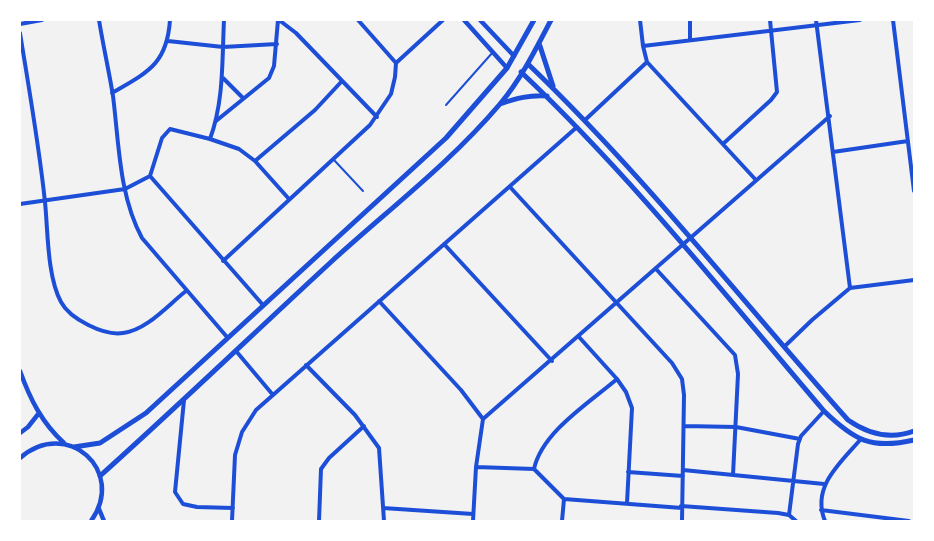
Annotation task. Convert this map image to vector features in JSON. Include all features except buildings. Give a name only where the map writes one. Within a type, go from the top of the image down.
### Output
[{"type":"main road","points":[[74,447],[100,443],[146,413],[446,138],[507,68],[534,20]]},
{"type":"main road","points":[[100,476],[373,224],[448,158],[500,104],[528,64],[550,20]]},
{"type":"main road","points":[[539,43],[554,89]]},
{"type":"main road","points":[[528,64],[585,120],[848,420],[860,429],[874,434],[893,436],[914,431]]},
{"type":"main road","points":[[521,72],[577,127],[682,245],[824,411],[847,433],[876,444],[898,444],[914,440]]},
{"type":"main road","points":[[500,104],[527,95],[547,96]]},
{"type":"street","points":[[20,24],[42,20]]},
{"type":"street","points":[[99,20],[112,93],[125,189],[132,220],[142,238],[227,337]]},
{"type":"street","points":[[112,93],[151,68],[162,54],[168,42],[170,20]]},
{"type":"street","points":[[210,138],[216,121],[222,78],[224,20]]},
{"type":"street","points":[[216,121],[243,98],[261,87],[269,78],[274,66],[278,20]]},
{"type":"street","points":[[278,20],[296,33],[377,117]]},
{"type":"street","points":[[358,20],[396,62]]},
{"type":"street","points":[[222,261],[377,117],[390,94],[395,77],[396,62],[443,20]]},
{"type":"street","points":[[464,20],[507,68]]},
{"type":"street","points":[[480,20],[514,56]]},
{"type":"street","points":[[550,20],[556,20]]},
{"type":"street","points":[[640,20],[647,62],[724,143],[755,179]]},
{"type":"street","points":[[690,20],[690,40]]},
{"type":"street","points":[[724,143],[771,100],[777,92],[770,20]]},
{"type":"street","points":[[643,46],[816,22],[860,20]]},
{"type":"street","points":[[893,20],[914,191]]},
{"type":"street","points":[[816,22],[830,116],[850,288]]},
{"type":"street","points":[[20,33],[57,291],[62,304],[71,314],[105,331],[122,333],[136,329],[186,291]]},
{"type":"street","points":[[168,42],[223,47],[277,44]]},
{"type":"street","points":[[585,120],[647,62]]},
{"type":"street","points":[[222,78],[243,98]]},
{"type":"street","points":[[255,161],[315,110],[342,81]]},
{"type":"street","points":[[473,521],[476,467],[483,419],[552,361],[755,179],[830,116]]},
{"type":"street","points":[[232,521],[234,455],[242,432],[256,410],[577,127]]},
{"type":"street","points":[[20,204],[125,189],[150,176],[162,138],[166,131],[170,129],[210,138],[239,149],[255,161],[289,199]]},
{"type":"street","points":[[833,152],[908,141]]},
{"type":"street","points":[[150,176],[222,261],[263,305]]},
{"type":"street","points":[[510,187],[672,363],[682,378],[684,426],[682,521]]},
{"type":"street","points":[[444,244],[552,361]]},
{"type":"street","points":[[656,269],[735,355],[738,374],[733,476]]},
{"type":"street","points":[[785,346],[850,288],[914,280]]},
{"type":"street","points":[[379,301],[461,390],[483,419]]},
{"type":"street","points":[[579,337],[617,379],[626,392],[632,408],[627,503]]},
{"type":"street","points":[[236,351],[273,395]]},
{"type":"street","points":[[306,365],[364,426],[379,448],[384,521]]},
{"type":"street","points":[[20,371],[39,414],[52,432],[65,444]]},
{"type":"street","points":[[534,469],[539,452],[554,433],[617,379]]},
{"type":"street","points":[[184,400],[175,492],[183,504],[197,507],[233,508]]},
{"type":"street","points":[[789,515],[795,457],[800,439],[824,411]]},
{"type":"street","points":[[20,433],[39,414]]},
{"type":"street","points":[[319,521],[321,470],[329,458],[364,426]]},
{"type":"street","points":[[684,426],[736,427],[800,439]]},
{"type":"street","points":[[825,521],[820,510],[824,484],[861,439]]},
{"type":"street","points":[[20,458],[36,446],[55,442],[74,447],[90,459],[100,476],[102,495],[99,510],[91,521]]},
{"type":"street","points":[[476,467],[534,469],[564,499],[789,515],[796,521]]},
{"type":"street","points":[[683,470],[824,484]]},
{"type":"street","points":[[628,472],[683,476]]},
{"type":"street","points":[[562,521],[564,499]]},
{"type":"street","points":[[383,508],[473,514]]},
{"type":"street","points":[[99,510],[104,521]]},
{"type":"street","points":[[820,510],[909,521]]},
{"type":"lane","points":[[446,105],[492,52]]},
{"type":"lane","points":[[333,159],[363,192]]}]
